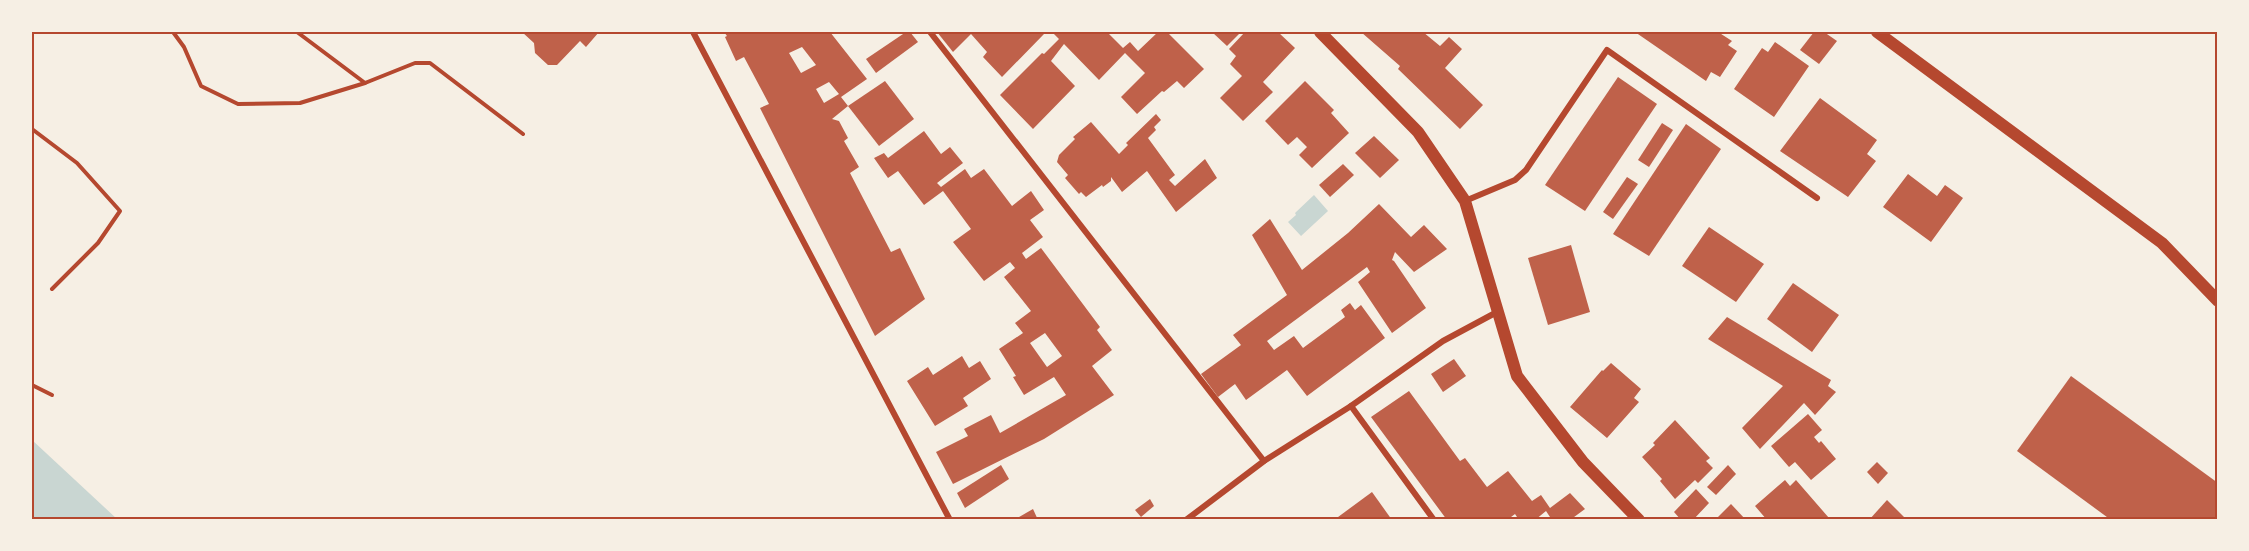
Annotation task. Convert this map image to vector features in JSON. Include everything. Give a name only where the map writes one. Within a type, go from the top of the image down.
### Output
[{"type":"main road","points":[[1320,32],[1419,132],[1465,201],[1517,375],[1583,462],[1639,519]]},
{"type":"main road","points":[[1877,32],[2162,243],[2217,301]]},
{"type":"street","points":[[693,32],[950,519]]},
{"type":"street","points":[[930,32],[1264,461]]},
{"type":"street","points":[[1465,201],[1515,180],[1526,170],[1606,50],[1817,198]]},
{"type":"street","points":[[1186,519],[1264,461],[1351,406],[1443,341],[1497,312]]},
{"type":"street","points":[[1351,406],[1434,519]]},
{"type":"path","points":[[172,32],[184,47],[201,86],[238,104],[300,103],[365,83],[415,63],[429,63],[523,134]]},
{"type":"path","points":[[297,32],[365,83]]},
{"type":"path","points":[[32,131],[77,163],[120,211],[98,243],[52,289]]},
{"type":"path","points":[[32,385],[52,395]]},
{"type":"shaded area","points":[[1314,195],[1328,211],[1301,236],[1288,222]]},
{"type":"shaded area","points":[[32,440],[117,519],[32,519]]},
{"type":"building","points":[[522,32],[599,32],[586,47],[580,41],[557,65],[548,65],[535,53],[534,43]]},
{"type":"building","points":[[724,32],[830,32],[867,79],[841,97],[848,106],[832,119],[839,121],[848,138],[844,141],[859,167],[850,173],[891,252],[900,248],[925,299],[875,336],[760,108],[769,104],[744,57],[736,61],[725,37],[727,36]],"holes":[[[802,47],[816,65],[801,73],[789,53]],[[829,82],[839,94],[824,103],[816,89]]]},
{"type":"building","points":[[906,32],[910,32],[918,42],[876,73],[866,59]]},
{"type":"building","points":[[937,32],[969,32],[971,34],[953,52]]},
{"type":"building","points":[[974,32],[1042,32],[1044,34],[1002,77],[983,57],[987,52],[971,34]]},
{"type":"building","points":[[1052,32],[1107,32],[1123,48],[1130,42],[1138,51],[1158,32],[1167,32],[1204,69],[1184,88],[1177,81],[1164,92],[1162,91],[1137,114],[1121,97],[1145,73],[1125,53],[1099,80],[1064,44],[1051,61],[1075,86],[1033,129],[1000,95],[1059,39]]},
{"type":"building","points":[[1212,32],[1241,32],[1227,46]]},
{"type":"building","points":[[1245,32],[1278,32],[1295,48],[1263,82],[1273,92],[1243,121],[1220,98],[1242,76],[1230,64],[1236,56],[1229,49]]},
{"type":"building","points":[[1361,32],[1423,32],[1440,46],[1449,37],[1462,49],[1445,68],[1483,105],[1460,129],[1398,69],[1400,66]]},
{"type":"building","points":[[1635,32],[1718,32],[1732,41],[1728,45],[1737,51],[1720,77],[1711,72],[1706,81]]},
{"type":"building","points":[[1814,32],[1824,32],[1837,41],[1819,64],[1800,50]]},
{"type":"building","points":[[1775,42],[1809,66],[1774,117],[1734,89],[1762,48],[1768,52]]},
{"type":"building","points":[[1618,77],[1657,104],[1585,211],[1545,185]]},
{"type":"building","points":[[885,81],[914,119],[879,146],[848,106]]},
{"type":"building","points":[[1305,81],[1334,110],[1331,113],[1349,133],[1312,168],[1299,155],[1307,147],[1297,137],[1288,145],[1265,121]]},
{"type":"building","points":[[1820,98],[1877,140],[1867,154],[1876,161],[1848,197],[1780,151]]},
{"type":"building","points":[[1156,114],[1161,120],[1154,127],[1156,130],[1148,138],[1175,175],[1169,180],[1175,186],[1205,159],[1217,178],[1176,212],[1147,171],[1122,192],[1111,177],[1111,181],[1086,197],[1081,192],[1079,194],[1065,178],[1068,175],[1057,162],[1059,155],[1075,139],[1073,137],[1091,122],[1119,154],[1128,145],[1126,143]]},
{"type":"building","points":[[1662,123],[1673,130],[1649,167],[1638,160]]},
{"type":"building","points":[[1686,124],[1721,149],[1649,256],[1613,234]]},
{"type":"building","points":[[924,131],[941,154],[950,147],[963,163],[937,183],[941,187],[965,169],[971,178],[984,169],[1012,206],[1031,191],[1044,210],[1030,220],[1043,237],[1022,253],[1026,259],[1041,248],[1100,327],[1097,330],[1112,350],[1092,366],[1114,395],[1044,439],[953,484],[936,452],[968,436],[964,429],[991,415],[1000,433],[1066,395],[1054,377],[1024,395],[1013,377],[1016,376],[999,349],[1023,333],[1015,323],[1031,311],[1004,277],[1015,268],[1010,262],[984,281],[953,242],[971,229],[943,191],[924,205],[898,171],[888,178],[874,158],[884,153],[888,158]],"holes":[[[1045,333],[1062,356],[1047,367],[1030,343]]]},
{"type":"building","points":[[1374,136],[1399,160],[1380,178],[1355,153]]},
{"type":"building","points":[[1343,164],[1354,175],[1330,197],[1319,185]]},
{"type":"building","points":[[1908,174],[1937,196],[1945,185],[1963,198],[1931,242],[1883,207]]},
{"type":"building","points":[[1627,177],[1638,184],[1613,219],[1603,212]]},
{"type":"building","points":[[1379,204],[1411,237],[1424,225],[1447,249],[1414,272],[1395,252],[1392,260],[1426,308],[1392,333],[1358,282],[1370,272],[1367,267],[1267,341],[1274,350],[1294,336],[1303,348],[1345,317],[1341,310],[1350,303],[1355,310],[1361,305],[1385,338],[1307,396],[1287,370],[1246,400],[1235,384],[1218,397],[1201,374],[1241,345],[1233,335],[1287,295],[1252,235],[1270,219],[1302,270],[1348,233]]},
{"type":"building","points":[[1709,227],[1764,264],[1736,302],[1682,266]]},
{"type":"building","points":[[1571,245],[1590,312],[1548,325],[1528,258]]},
{"type":"building","points":[[1793,283],[1839,315],[1812,352],[1767,319]]},
{"type":"building","points":[[1727,317],[1831,380],[1828,386],[1836,392],[1815,415],[1804,403],[1760,449],[1742,428],[1783,386],[1708,339]]},
{"type":"building","points":[[962,356],[969,368],[980,361],[991,379],[963,398],[968,406],[935,426],[907,381],[928,367],[933,375]]},
{"type":"building","points":[[1454,359],[1466,376],[1443,392],[1431,374]]},
{"type":"building","points":[[1611,363],[1641,389],[1634,398],[1639,402],[1607,438],[1570,407],[1602,370]]},
{"type":"building","points":[[2071,376],[2218,483],[2218,520],[2111,520],[2017,451]]},
{"type":"building","points":[[1409,391],[1460,461],[1465,458],[1487,487],[1508,471],[1532,501],[1541,495],[1550,508],[1570,493],[1585,509],[1570,520],[1552,520],[1546,511],[1535,520],[1519,520],[1515,514],[1507,520],[1447,520],[1371,417]]},
{"type":"building","points":[[1808,414],[1822,430],[1814,437],[1819,443],[1821,441],[1836,459],[1811,480],[1795,462],[1789,467],[1771,446]]},
{"type":"building","points":[[1675,420],[1710,458],[1706,461],[1713,468],[1698,483],[1695,480],[1675,499],[1660,481],[1662,479],[1642,457]]},
{"type":"building","points":[[1877,462],[1888,473],[1878,484],[1867,472]]},
{"type":"building","points":[[1001,465],[1009,479],[965,508],[957,493]]},
{"type":"building","points":[[1728,465],[1736,474],[1716,495],[1707,487]]},
{"type":"building","points":[[1785,480],[1790,486],[1796,480],[1829,518],[1767,520],[1755,506]]},
{"type":"building","points":[[1696,489],[1709,503],[1693,520],[1681,520],[1674,512]]},
{"type":"building","points":[[1372,492],[1392,520],[1334,520]]},
{"type":"building","points":[[1150,499],[1154,506],[1141,517],[1135,510]]},
{"type":"building","points":[[1887,500],[1907,520],[1869,520]]},
{"type":"building","points":[[1731,504],[1746,520],[1715,520]]},
{"type":"building","points":[[1033,509],[1038,520],[1014,520]]}]
